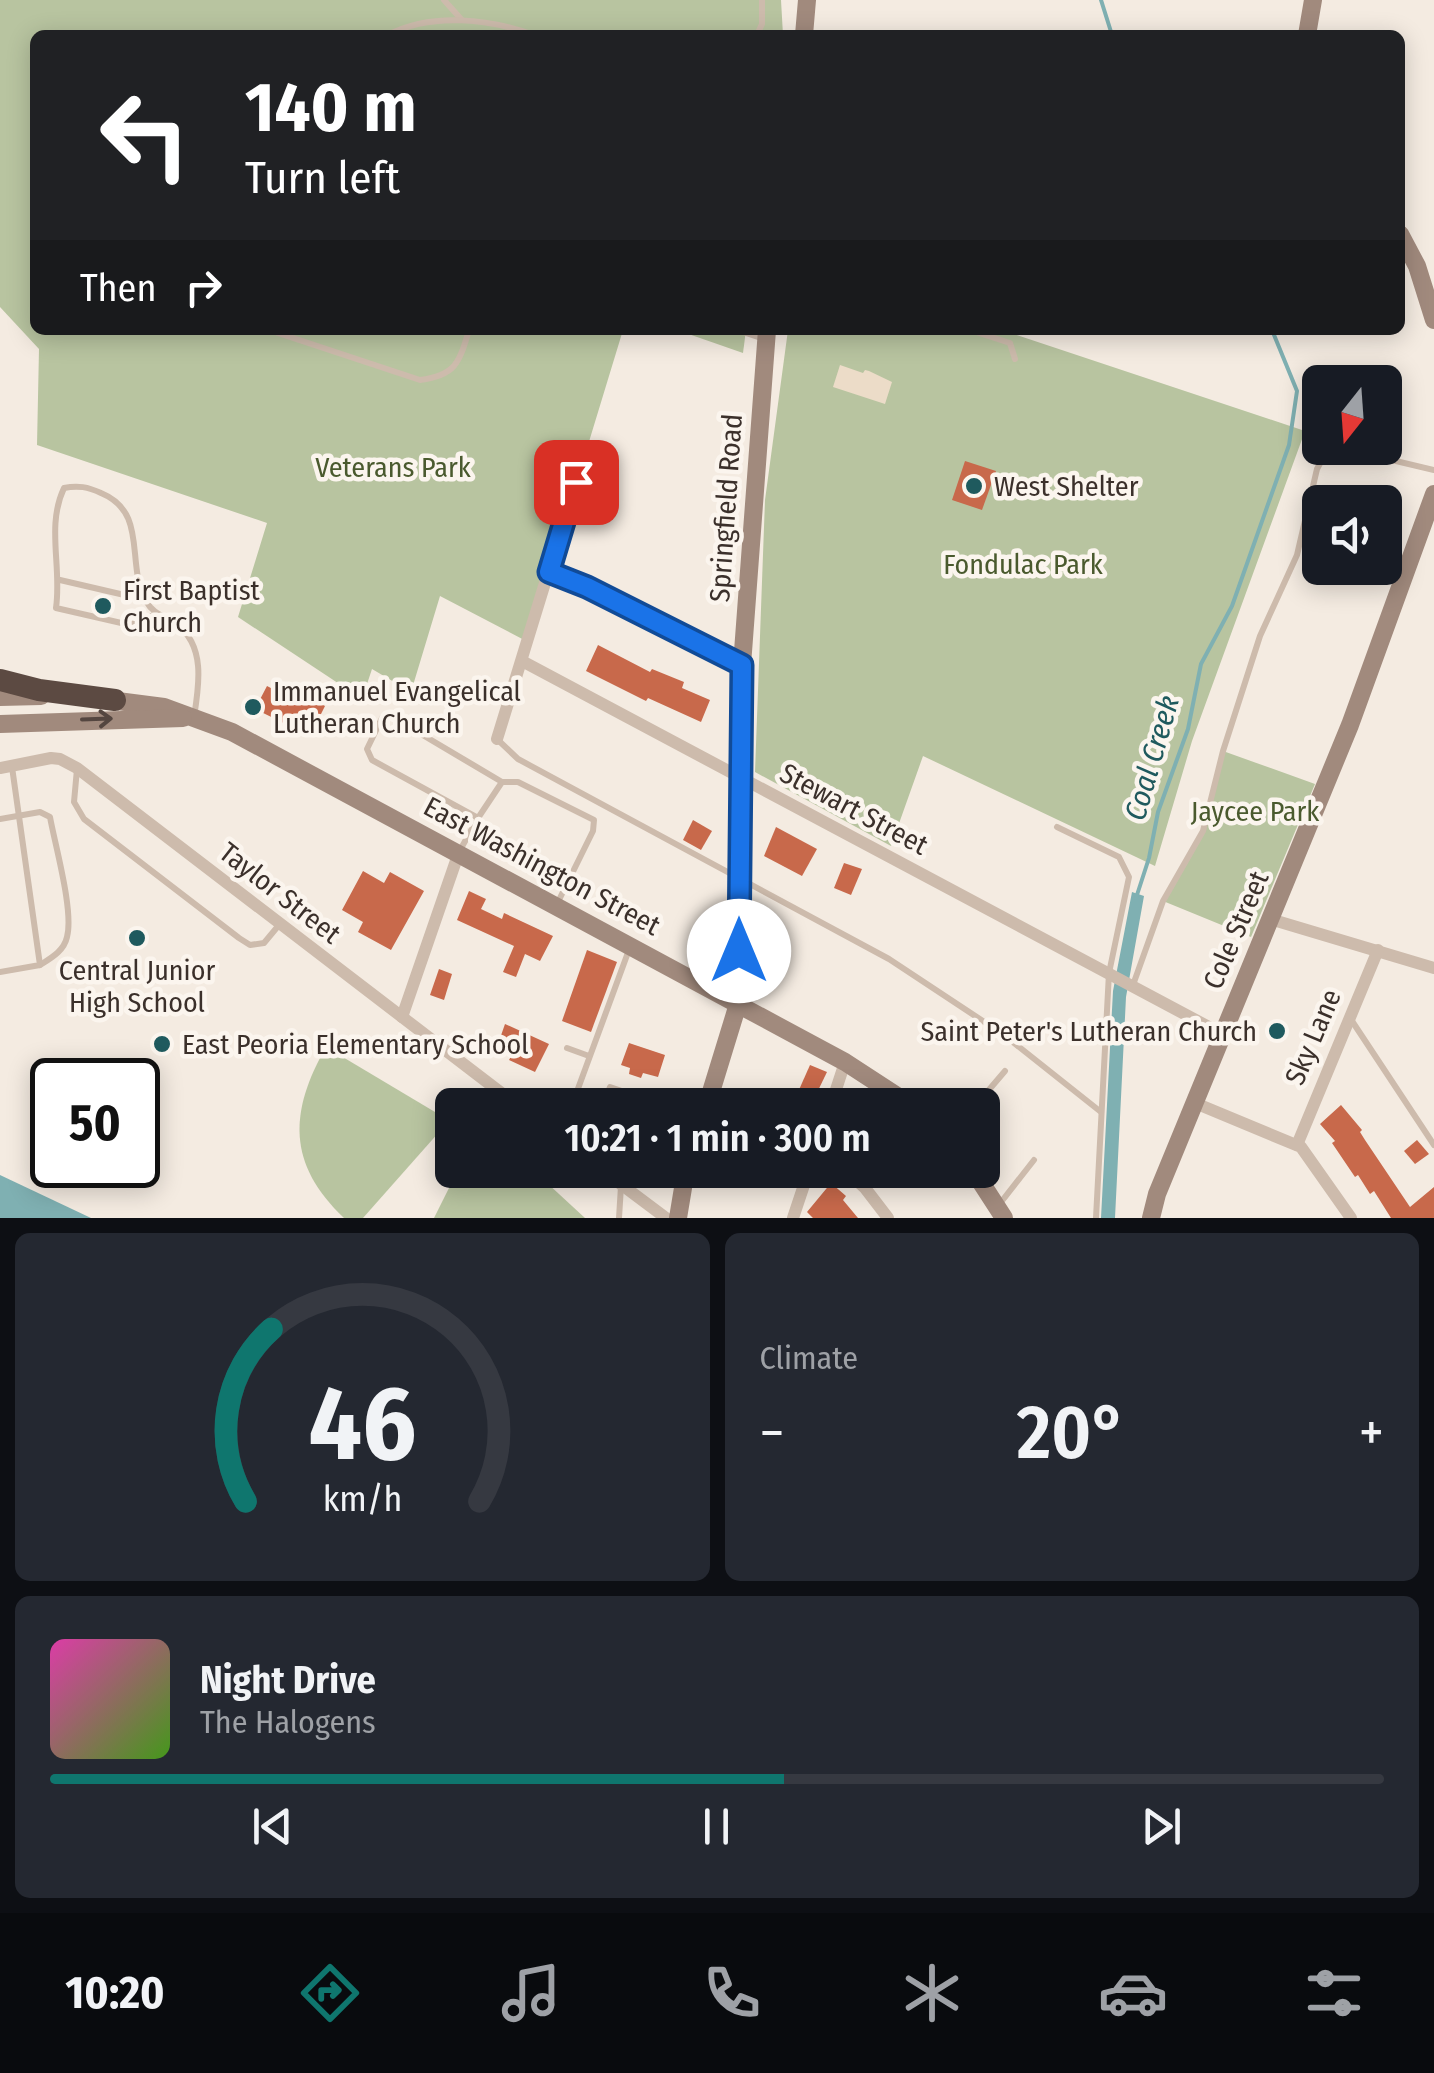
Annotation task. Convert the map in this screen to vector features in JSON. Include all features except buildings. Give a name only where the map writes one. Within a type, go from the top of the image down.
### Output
[{"type":"highway","points":[[0,680],[39,690],[115,700]]},
{"type":"main road","points":[[804,30],[807,0]]},
{"type":"main road","points":[[1308,30],[1313,0]]},
{"type":"main road","points":[[1405,243],[1417,266],[1434,320]]},
{"type":"main road","name":"Springfield Road","points":[[712,1088],[738,1004],[742,665],[766,335]]},
{"type":"main road","name":"Cole Street","points":[[1151,1218],[1157,1194],[1372,672],[1434,494]]},
{"type":"main road","name":"East Washington Street","points":[[0,697],[115,700],[164,706],[232,732],[631,944],[884,1088]]},
{"type":"main road","name":"East Washington Street","points":[[0,724],[193,718]]},
{"type":"main road","points":[[678,1218],[681,1188]]},
{"type":"main road","points":[[985,1188],[1001,1212]]},
{"type":"street","points":[[497,739],[576,482]]},
{"type":"street","points":[[549,572],[742,665]]},
{"type":"street","name":"Stewart Street","points":[[522,661],[1132,986]]},
{"type":"street","points":[[6,766],[60,759],[77,768]]},
{"type":"street","name":"Taylor Street","points":[[77,768],[496,1088]]},
{"type":"street","points":[[402,1017],[459,852]]},
{"type":"street","points":[[1270,919],[1434,968]]},
{"type":"street","name":"Sky Lane","points":[[1297,1144],[1378,950]]},
{"type":"street","points":[[1132,986],[1222,1034]]},
{"type":"street","points":[[836,1088],[844,1062]]},
{"type":"street","points":[[1195,1103],[1297,1144],[1314,1162],[1351,1218]]},
{"type":"street","points":[[626,1188],[666,1218]]},
{"type":"street","points":[[793,1218],[803,1188]]},
{"type":"street","points":[[865,1188],[888,1218]]},
{"type":"lane","points":[[444,0],[462,20]]},
{"type":"lane","points":[[760,30],[762,0]]},
{"type":"lane","points":[[404,30],[462,20],[520,30]]},
{"type":"lane","points":[[283,335],[420,380],[444,376],[461,358],[467,335]]},
{"type":"lane","points":[[985,335],[1010,343],[1014,359]]},
{"type":"lane","points":[[1132,986],[1163,901],[1203,832],[1223,751],[1260,636],[1297,555],[1317,470],[1324,456],[1336,450],[1358,452],[1434,470]]},
{"type":"lane","points":[[156,614],[130,626],[56,608],[60,580],[54,521],[64,488],[77,485],[110,496],[132,520],[140,584],[146,600],[156,614],[179,625],[194,646],[199,666],[193,718]]},
{"type":"lane","points":[[60,580],[146,600]]},
{"type":"lane","points":[[478,818],[372,760],[367,749],[382,718],[389,715],[502,782],[518,782],[594,820],[593,831],[556,905]]},
{"type":"lane","points":[[497,739],[518,759],[889,959],[1004,1035],[1101,1112]]},
{"type":"lane","points":[[6,766],[18,816],[40,965]]},
{"type":"lane","points":[[77,768],[74,802],[84,818],[250,945],[264,943],[280,925]]},
{"type":"lane","points":[[459,852],[502,782]]},
{"type":"lane","points":[[0,818],[40,812],[50,817],[68,917],[68,939],[58,953],[40,965],[0,972]]},
{"type":"lane","points":[[1057,827],[1119,858],[1129,877],[1109,973],[1096,1218]]},
{"type":"lane","points":[[578,1088],[631,944]]},
{"type":"lane","points":[[1349,1017],[1434,1145]]},
{"type":"lane","points":[[567,1048],[589,1056]]},
{"type":"lane","points":[[990,1088],[1005,1071]]},
{"type":"lane","points":[[1001,1212],[1034,1160]]},
{"type":"lane","points":[[618,1218],[621,1188]]},
{"type":"green space","name":"Veterans Park","points":[[0,0],[781,0],[783,30],[30,30],[30,335],[621,335],[528,642],[440,596],[411,692],[372,669],[362,699],[238,617],[267,523],[37,445],[39,349],[0,307]]},
{"type":"green space","points":[[691,335],[745,335],[743,353]]},
{"type":"green space","name":"Fondulac Park","points":[[787,335],[1017,335],[1302,430],[1302,439],[1192,741],[1155,866],[923,756],[891,846],[755,772],[765,500]]},
{"type":"green space","name":"Jaycee Park","points":[[1223,751],[1315,784],[1251,937],[1163,901],[1203,831]]},
{"type":"green space","points":[[326,1047],[435,1112],[435,1137],[363,1218],[344,1218],[325,1198],[304,1157],[300,1115]]},
{"type":"green space","points":[[449,1188],[552,1188],[585,1218],[434,1218]]},
{"type":"shaded area","points":[[840,365],[863,373],[869,371],[892,382],[885,404],[833,387]]},
{"type":"water","points":[[1132,892],[1144,896],[1126,997],[1115,1218],[1101,1218],[1113,991]]},
{"type":"water","points":[[0,1175],[91,1218],[0,1218]]},
{"type":"waterway","name":"Coal Creek","points":[[1101,0],[1110,30]]},
{"type":"waterway","name":"Coal Creek","points":[[1136,898],[1158,812],[1188,729],[1201,664],[1232,606],[1289,445],[1297,391],[1274,335]]},
{"type":"place","name":"West Shelter","points":[[974,486]]},
{"type":"place","name":"First Baptist Church","points":[[103,606]]},
{"type":"place","name":"Immanuel Evangelical Lutheran Church","points":[[253,707]]},
{"type":"place","name":"Central Junior High School","points":[[137,938]]},
{"type":"place","name":"Saint Peter's Lutheran Church","points":[[1277,1031]]},
{"type":"place","name":"East Peoria Elementary School","points":[[162,1044]]},
{"type":"route","points":[[576,482],[549,572],[742,665],[739,951]]}]
